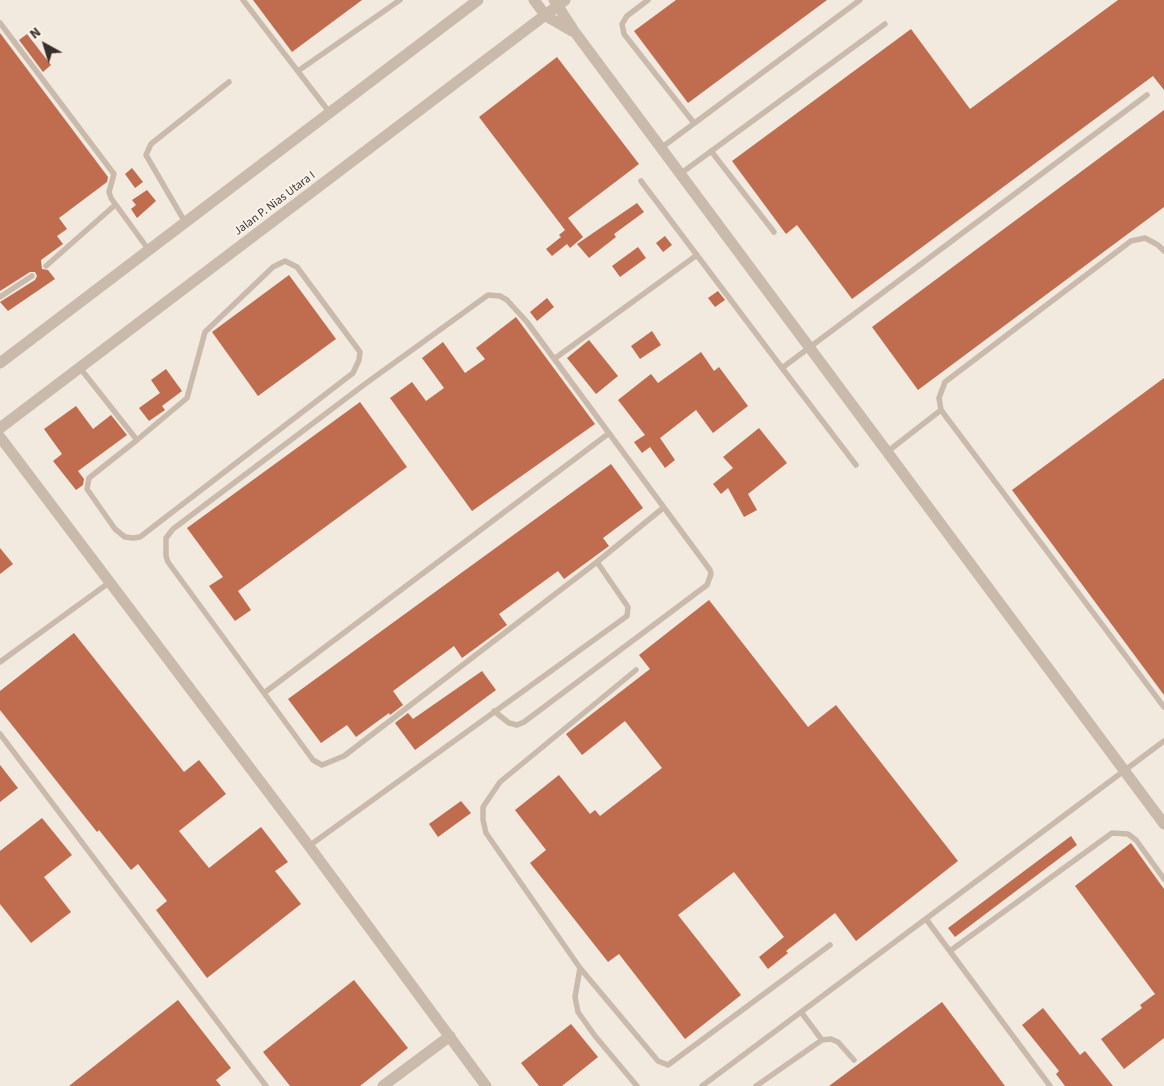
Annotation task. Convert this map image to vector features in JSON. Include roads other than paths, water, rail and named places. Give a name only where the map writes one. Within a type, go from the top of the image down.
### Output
[{"type":"street","points":[[0,363],[478,0]]},
{"type":"street","points":[[534,0],[546,16],[574,31]]},
{"type":"street","points":[[559,2],[574,31],[1164,824]]},
{"type":"street","name":"Jalan P. Nias Utara I","points":[[0,428],[546,16],[559,2]]},
{"type":"street","points":[[0,437],[309,846],[486,1086]]},
{"type":"street","points":[[383,1086],[450,1036]]},
{"type":"lane","points":[[243,0],[330,113]]},
{"type":"lane","points":[[298,71],[400,0]]},
{"type":"lane","points":[[648,0],[627,16],[622,24],[624,34],[694,123]]},
{"type":"lane","points":[[661,148],[860,0]]},
{"type":"lane","points":[[0,23],[114,174],[109,192],[115,205],[148,249]]},
{"type":"lane","points":[[680,174],[885,24]]},
{"type":"lane","points":[[185,222],[146,155],[151,144],[229,82]]},
{"type":"lane","points":[[782,368],[1147,95]]},
{"type":"lane","points":[[711,151],[774,232]]},
{"type":"lane","points":[[641,181],[856,465]]},
{"type":"lane","points":[[46,266],[115,205]]},
{"type":"lane","points":[[1164,251],[1158,245],[1145,238],[1131,241],[945,382],[939,398],[941,410],[1164,707]]},
{"type":"lane","points":[[554,359],[697,255]]},
{"type":"lane","points":[[285,262],[297,267],[360,352],[359,360],[353,373],[140,538],[133,538],[125,537],[115,529],[87,489],[89,478],[137,440],[187,398],[205,332],[273,267],[285,262]]},
{"type":"lane","points":[[0,297],[32,276]]},
{"type":"lane","points":[[494,711],[509,723],[517,725],[524,722],[707,585],[710,580],[710,570],[527,322],[507,300],[500,296],[488,295],[365,384],[169,533],[165,550],[168,562],[313,760],[319,764],[328,764],[344,756],[597,562],[663,508]]},
{"type":"lane","points":[[80,368],[137,440]]},
{"type":"lane","points":[[887,452],[941,410]]},
{"type":"lane","points":[[264,693],[608,434]]},
{"type":"lane","points":[[309,846],[627,616],[628,607],[597,562]]},
{"type":"lane","points":[[0,662],[110,582]]},
{"type":"lane","points":[[636,670],[500,782],[483,807],[486,833],[580,968],[653,1056],[662,1063],[668,1064],[830,945]]},
{"type":"lane","points":[[0,734],[266,1086]]},
{"type":"lane","points":[[702,1086],[1164,741]]},
{"type":"lane","points":[[950,951],[1112,833],[1128,834],[1136,840],[1164,879]]},
{"type":"lane","points":[[926,919],[1050,1086]]},
{"type":"lane","points":[[580,968],[575,997],[578,1012],[595,1036],[637,1086]]},
{"type":"lane","points":[[801,1012],[822,1040]]},
{"type":"lane","points":[[756,1086],[822,1040],[831,1039],[838,1042],[854,1060]]}]
